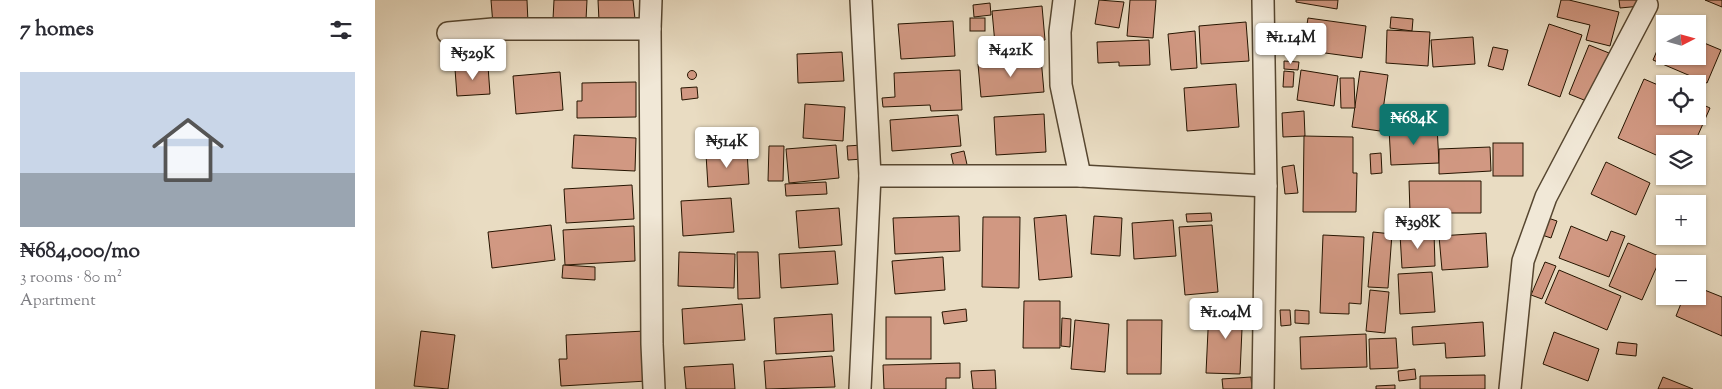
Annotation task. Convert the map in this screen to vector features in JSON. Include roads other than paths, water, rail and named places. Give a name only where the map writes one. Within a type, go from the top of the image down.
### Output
[{"type":"street","points":[[651,0],[652,334],[654,389]]},
{"type":"street","points":[[859,389],[870,176],[861,0]]},
{"type":"street","points":[[1065,0],[1060,32],[1061,85],[1079,176]]},
{"type":"street","points":[[1263,0],[1266,186],[1263,389]]},
{"type":"street","points":[[1510,389],[1523,261],[1546,197],[1647,5]]},
{"type":"street","points":[[448,33],[493,29],[650,29]]},
{"type":"street","points":[[870,176],[1079,176],[1266,186]]}]
